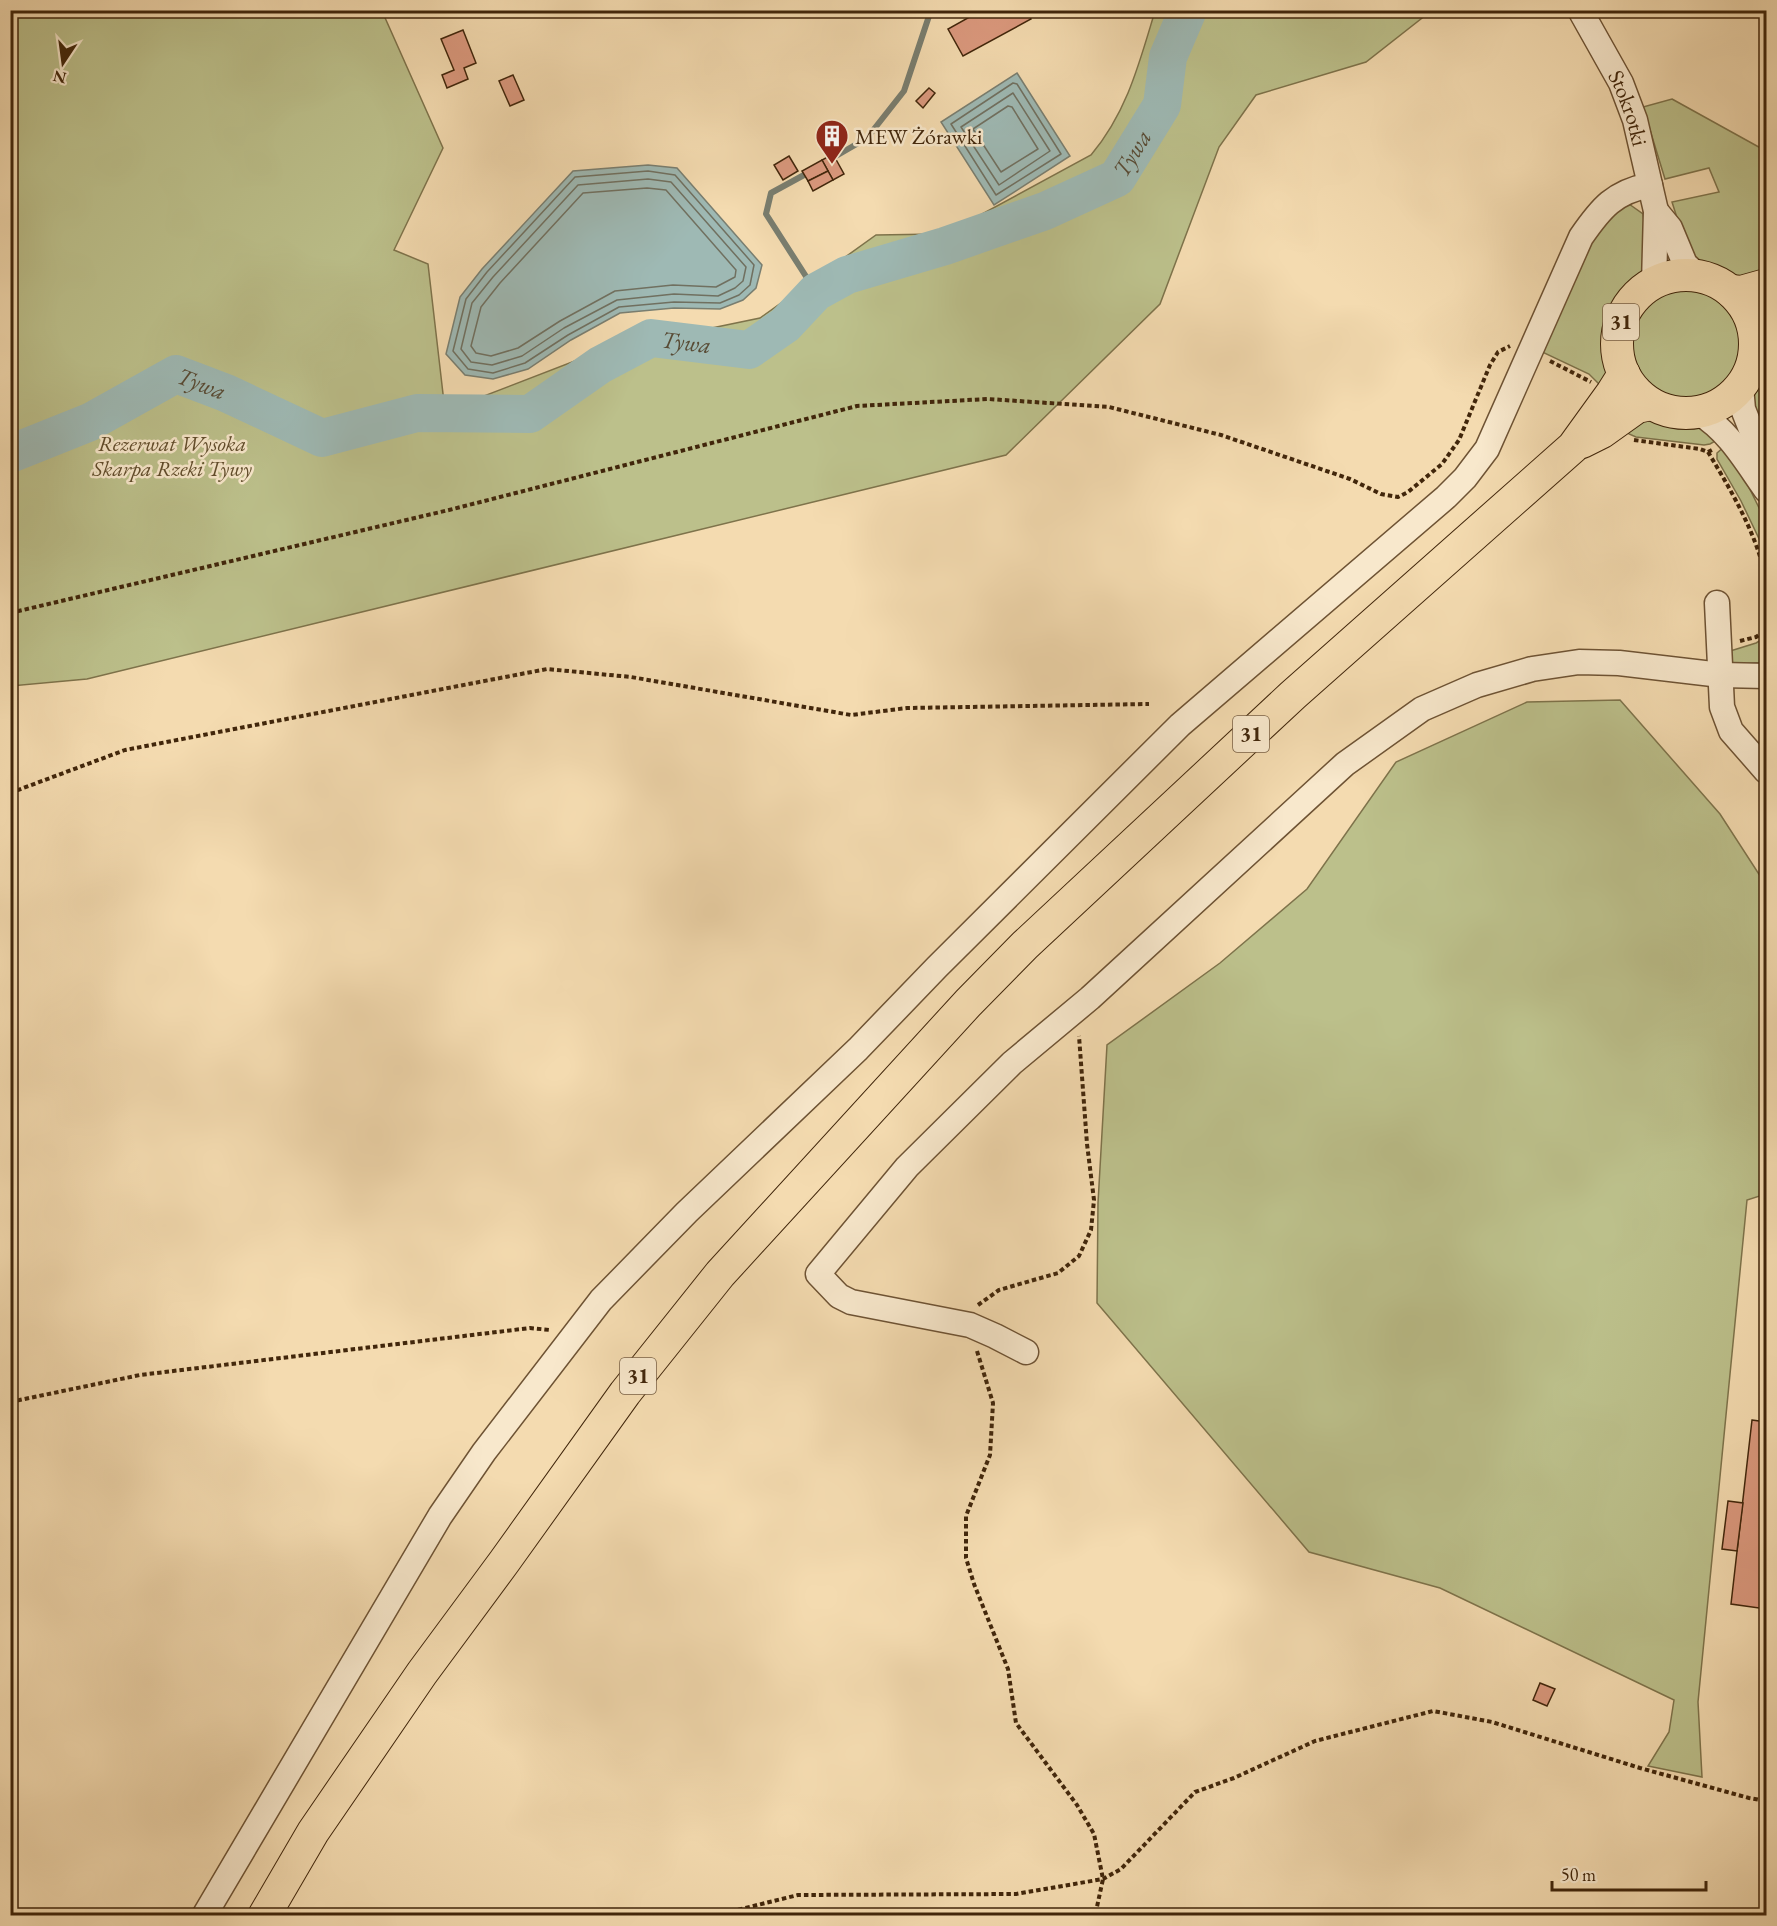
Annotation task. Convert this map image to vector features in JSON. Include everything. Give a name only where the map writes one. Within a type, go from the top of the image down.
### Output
[{"type":"main road","name":"31","points":[[1698,276],[1716,282],[1731,291],[1761,326],[1754,361],[1741,387],[1727,401],[1699,413],[1674,413],[1651,404],[1635,391],[1624,374],[1618,351],[1619,328],[1629,306],[1636,297],[1654,283],[1668,277],[1698,276]]},
{"type":"main road","points":[[1731,291],[1741,292],[1767,285]]},
{"type":"main road","name":"31","points":[[264,1916],[313,1832],[422,1673],[518,1544],[625,1393],[720,1274],[968,1003],[1025,945],[1293,695],[1611,412],[1624,374]]},
{"type":"main road","name":"31","points":[[1611,412],[1651,404]]},
{"type":"street","name":"Stokrotki","points":[[1580,10],[1621,83],[1635,120],[1656,211],[1654,283]]},
{"type":"street","points":[[204,1916],[434,1526],[484,1452],[568,1341],[632,1267],[858,1049],[1180,725],[1446,497],[1465,478],[1487,449],[1581,237],[1593,219],[1612,199],[1633,188],[1650,185]]},
{"type":"street","name":"Stokrotki","points":[[1656,211],[1670,228],[1685,264],[1698,276]]},
{"type":"street","points":[[1741,387],[1743,409],[1758,447],[1767,488]]},
{"type":"street","points":[[1699,413],[1713,422],[1729,438],[1767,488]]},
{"type":"street","points":[[1717,603],[1722,707],[1731,731],[1767,771]]},
{"type":"street","points":[[1026,1352],[970,1325],[851,1302],[839,1296],[818,1274],[907,1167],[1012,1063],[1077,1008],[1345,764],[1422,709],[1488,682],[1532,669],[1579,662],[1619,663],[1722,675],[1767,676]]},
{"type":"path","points":[[10,613],[449,510],[857,406],[987,399],[1109,407],[1221,435],[1350,479],[1381,494],[1398,498],[1434,471],[1453,450],[1490,365],[1498,352],[1508,346],[1516,346],[1529,351],[1589,380],[1625,435],[1632,440],[1708,452],[1741,510],[1753,537],[1767,580]]},
{"type":"path","points":[[1708,452],[1729,438]]},
{"type":"path","points":[[1719,647],[1756,637],[1767,630]]},
{"type":"path","points":[[10,793],[125,750],[547,669],[631,677],[851,715],[907,708],[1149,704]]},
{"type":"path","points":[[1077,1008],[1087,1143],[1094,1200],[1091,1230],[1079,1256],[1058,1273],[999,1290],[972,1311],[970,1325],[993,1403],[990,1455],[966,1516],[966,1558],[1008,1669],[1017,1723],[1077,1805],[1094,1834],[1103,1879],[1095,1916]]},
{"type":"path","points":[[10,1402],[163,1372],[530,1328],[553,1330],[568,1341]]},
{"type":"path","points":[[671,1916],[737,1910],[798,1895],[1016,1894],[1103,1879],[1120,1869],[1195,1792],[1234,1778],[1315,1741],[1433,1711],[1492,1722],[1640,1768],[1767,1801]]},
{"type":"green space","name":"Rezerwat Wysoka Skarpa Rzeki Tywy","points":[[11,10],[382,11],[443,148],[394,250],[428,264],[445,411],[631,340],[649,341],[760,318],[876,235],[938,234],[971,220],[1091,155],[1123,105],[1155,11],[1431,11],[1366,62],[1256,95],[1219,147],[1160,304],[1006,455],[87,679],[11,686]]},
{"type":"green space","points":[[1672,99],[1766,151],[1766,276],[1741,280],[1710,268],[1699,262],[1685,243],[1672,202],[1719,192],[1709,168],[1665,179],[1643,107]]},
{"type":"green space","points":[[1629,204],[1643,214],[1648,253],[1642,277],[1624,298],[1613,319],[1609,342],[1611,366],[1605,390],[1589,374],[1540,351],[1588,244],[1615,212]]},
{"type":"green space","points":[[1687,286],[1709,290],[1728,303],[1741,322],[1745,344],[1741,366],[1728,385],[1709,398],[1687,402],[1665,398],[1646,385],[1633,366],[1629,344],[1633,322],[1646,303],[1665,290]]},
{"type":"green space","points":[[1766,337],[1766,445],[1752,418],[1752,388],[1762,361]]},
{"type":"green space","points":[[1656,417],[1700,426],[1719,439],[1704,445],[1636,437],[1624,428]]},
{"type":"green space","points":[[1725,446],[1740,469],[1766,522],[1766,561],[1762,545],[1741,501],[1717,459],[1717,453]]},
{"type":"green space","points":[[1766,637],[1766,662],[1731,665],[1727,652],[1756,643]]},
{"type":"green space","points":[[1620,700],[1720,814],[1766,885],[1766,1194],[1747,1200],[1698,1702],[1702,1777],[1648,1766],[1669,1732],[1674,1700],[1440,1588],[1309,1552],[1097,1303],[1098,1203],[1107,1045],[1220,963],[1307,889],[1396,762],[1527,702]]},
{"type":"water","points":[[1017,73],[1070,156],[994,205],[941,122]]},
{"type":"water","points":[[648,165],[677,168],[762,265],[756,288],[743,300],[720,309],[674,308],[620,313],[571,340],[528,369],[493,379],[465,375],[446,354],[460,297],[482,269],[573,171]]},
{"type":"building","points":[[982,10],[1026,10],[1031,19],[963,56],[948,29]]},
{"type":"building","points":[[463,30],[476,63],[464,68],[468,79],[447,88],[442,75],[454,70],[441,39]]},
{"type":"building","points":[[513,75],[524,100],[510,106],[499,81]]},
{"type":"building","points":[[929,88],[935,93],[923,108],[916,101]]},
{"type":"building","name":"MEW Żórawki","points":[[833,154],[844,174],[833,180],[822,160]]},
{"type":"building","points":[[789,156],[798,171],[783,180],[774,165]]},
{"type":"building","points":[[822,160],[828,171],[808,181],[802,171]]},
{"type":"building","points":[[828,171],[833,180],[813,191],[808,181]]},
{"type":"building","points":[[1752,1420],[1766,1422],[1766,1609],[1731,1604]]},
{"type":"building","points":[[1728,1501],[1743,1503],[1737,1551],[1722,1549]]},
{"type":"building","points":[[1540,1683],[1555,1689],[1547,1706],[1533,1700]]},
{"type":"waterway","points":[[836,156],[867,138],[904,91],[931,10]]},
{"type":"waterway","name":"Tywa","points":[[10,454],[90,422],[176,374],[226,393],[322,438],[417,413],[530,414],[600,365],[651,338],[749,350],[785,325],[816,292],[847,275],[945,246],[1045,211],[1117,178],[1162,105],[1168,57],[1188,10]]},
{"type":"waterway","points":[[804,175],[771,193],[766,214],[816,292]]},
{"type":"place","name":"MEW Żórawki","points":[[832,165]]}]
